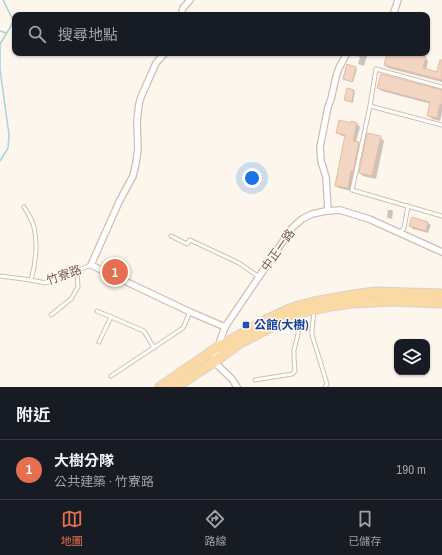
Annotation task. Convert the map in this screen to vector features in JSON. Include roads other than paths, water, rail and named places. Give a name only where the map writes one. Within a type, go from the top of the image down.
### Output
[{"type":"main road","points":[[161,387],[218,347],[266,320],[286,311],[314,302],[375,292],[420,292],[442,294]]},
{"type":"main road","points":[[176,387],[240,343],[299,313],[350,303],[394,301],[442,303]]},
{"type":"street","points":[[182,12],[183,8],[190,0]]},
{"type":"street","points":[[394,12],[398,0]]},
{"type":"street","points":[[91,265],[132,176],[138,149],[137,121],[139,104],[156,63],[162,56]]},
{"type":"street","points":[[328,211],[326,177],[321,161],[320,147],[336,77],[345,56]]},
{"type":"street","name":"中正一路","points":[[225,327],[292,228],[302,219],[312,214],[340,210],[370,219],[442,252]]},
{"type":"street","name":"竹寮路","points":[[91,265],[225,327]]},
{"type":"street","points":[[225,327],[214,362],[232,379],[237,387]]},
{"type":"lane","points":[[442,86],[376,69],[370,106],[352,190],[442,216]]},
{"type":"lane","points":[[370,106],[442,125]]},
{"type":"lane","points":[[400,233],[404,228],[408,206]]},
{"type":"lane","points":[[24,207],[33,226],[35,239],[35,265],[31,280]]},
{"type":"lane","points":[[171,236],[187,244],[190,240],[239,263],[259,277]]},
{"type":"lane","name":"竹寮路","points":[[0,276],[46,283],[91,265]]},
{"type":"lane","points":[[51,315],[71,299],[78,287],[77,271]]},
{"type":"lane","points":[[314,310],[312,335],[327,384],[325,387]]},
{"type":"lane","points":[[97,311],[144,331],[154,348]]},
{"type":"lane","points":[[111,376],[183,328],[190,312]]},
{"type":"lane","points":[[255,380],[292,374],[295,371],[294,350],[298,334],[299,313]]},
{"type":"lane","points":[[98,342],[111,317]]},
{"type":"waterway","points":[[3,0],[12,18]]},
{"type":"waterway","points":[[0,161],[8,148],[9,135],[0,69],[0,44],[12,23]]},
{"type":"waterway","points":[[0,31],[6,33]]},
{"type":"place","name":"大樹分隊","points":[[115,272]]},
{"type":"place","name":"公館(大樹)","points":[[246,325]]}]
